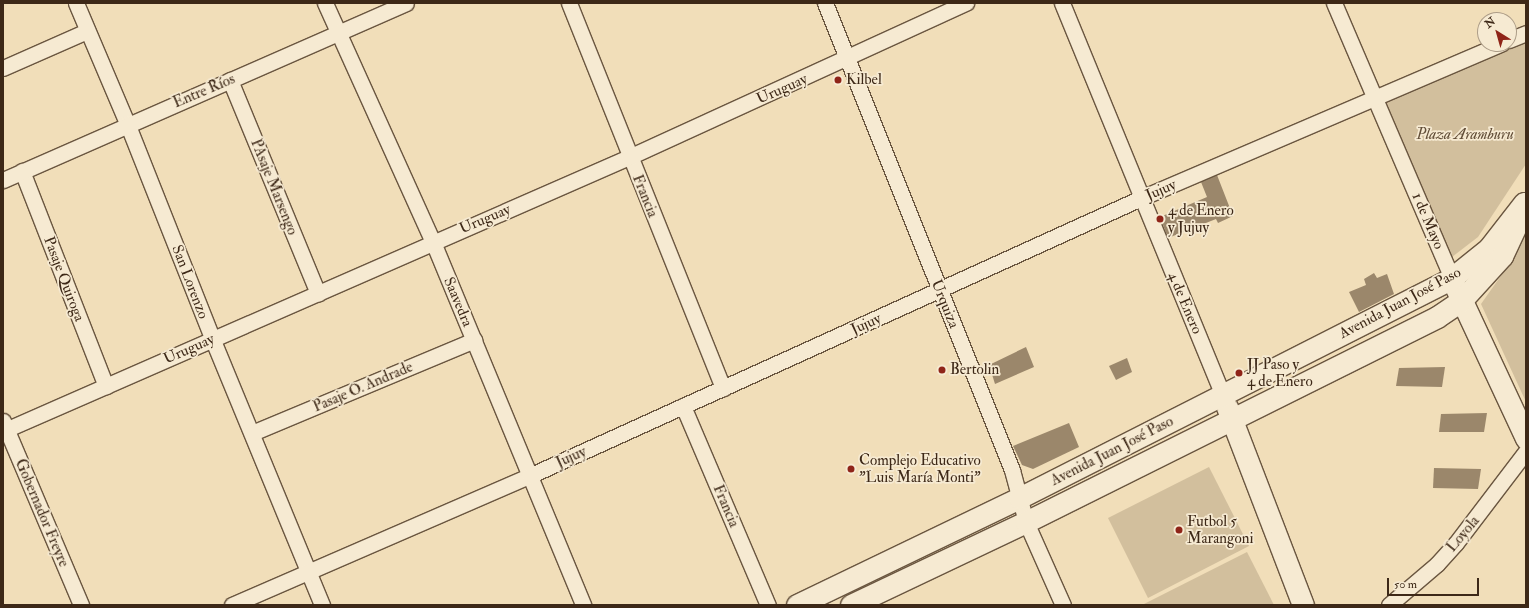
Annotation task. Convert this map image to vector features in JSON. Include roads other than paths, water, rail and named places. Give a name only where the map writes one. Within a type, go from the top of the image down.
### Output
[{"type":"main road","name":"Avenida Juan José Paso","points":[[797,605],[1019,498],[1452,278],[1489,248],[1525,200]]},
{"type":"main road","name":"Avenida Juan José Paso","points":[[851,605],[1026,522],[1437,317],[1461,301],[1502,256],[1513,236],[1525,200]]},
{"type":"main road","name":"1 de Mayo","points":[[1452,278],[1461,301],[1526,438]]},
{"type":"main road","name":"4 de Enero","points":[[1223,395],[1303,605]]},
{"type":"street","name":"San Lorenzo","points":[[76,3],[127,123],[212,338],[252,433],[307,572],[322,605]]},
{"type":"street","name":"Saavedra","points":[[325,3],[433,242],[583,605]]},
{"type":"street","name":"Entre Ríos","points":[[3,180],[127,123],[338,34],[406,3]]},
{"type":"street","name":"Francia","points":[[569,3],[629,157],[723,388]]},
{"type":"street","name":"Urquiza","points":[[825,3],[846,60],[1012,470],[1026,522],[1063,605]]},
{"type":"street","name":"Uruguay","points":[[4,428],[106,386],[212,338],[318,294],[433,242],[629,157],[846,60],[966,3]]},
{"type":"street","name":"4 de Enero","points":[[1062,3],[1223,395]]},
{"type":"street","name":"1 de Mayo","points":[[1334,3],[1452,278]]},
{"type":"street","points":[[3,68],[87,31]]},
{"type":"street","name":"Jujuy","points":[[232,605],[529,476],[940,291],[1141,198],[1482,52]]},
{"type":"street","name":"PAsaje Marsengo","points":[[230,80],[318,294]]},
{"type":"street","name":"Pasaje Quiroga","points":[[22,171],[106,386]]},
{"type":"street","name":"Pasaje O. Andrade","points":[[252,433],[474,340]]},
{"type":"street","name":"Francia","points":[[683,406],[768,605]]},
{"type":"street","name":"Gobernador Freyre","points":[[4,428],[81,605]]},
{"type":"street","name":"Loyola","points":[[1389,605],[1437,564],[1475,520],[1526,452]]},
{"type":"place","name":"Kilbel","points":[[838,80]]},
{"type":"place","name":"4 de Enero y Jujuy","points":[[1160,219]]},
{"type":"place","name":"Bertolin","points":[[942,370]]},
{"type":"place","name":"JJ Paso y 4 de Enero","points":[[1239,373]]},
{"type":"place","name":"Complejo Educativo \"Luis María Monti\"","points":[[851,469]]},
{"type":"place","name":"Futbol 5 Marangoni","points":[[1179,530]]},
{"type":"park label","name":"Plaza Aramburu","points":[[1465,135]]}]
